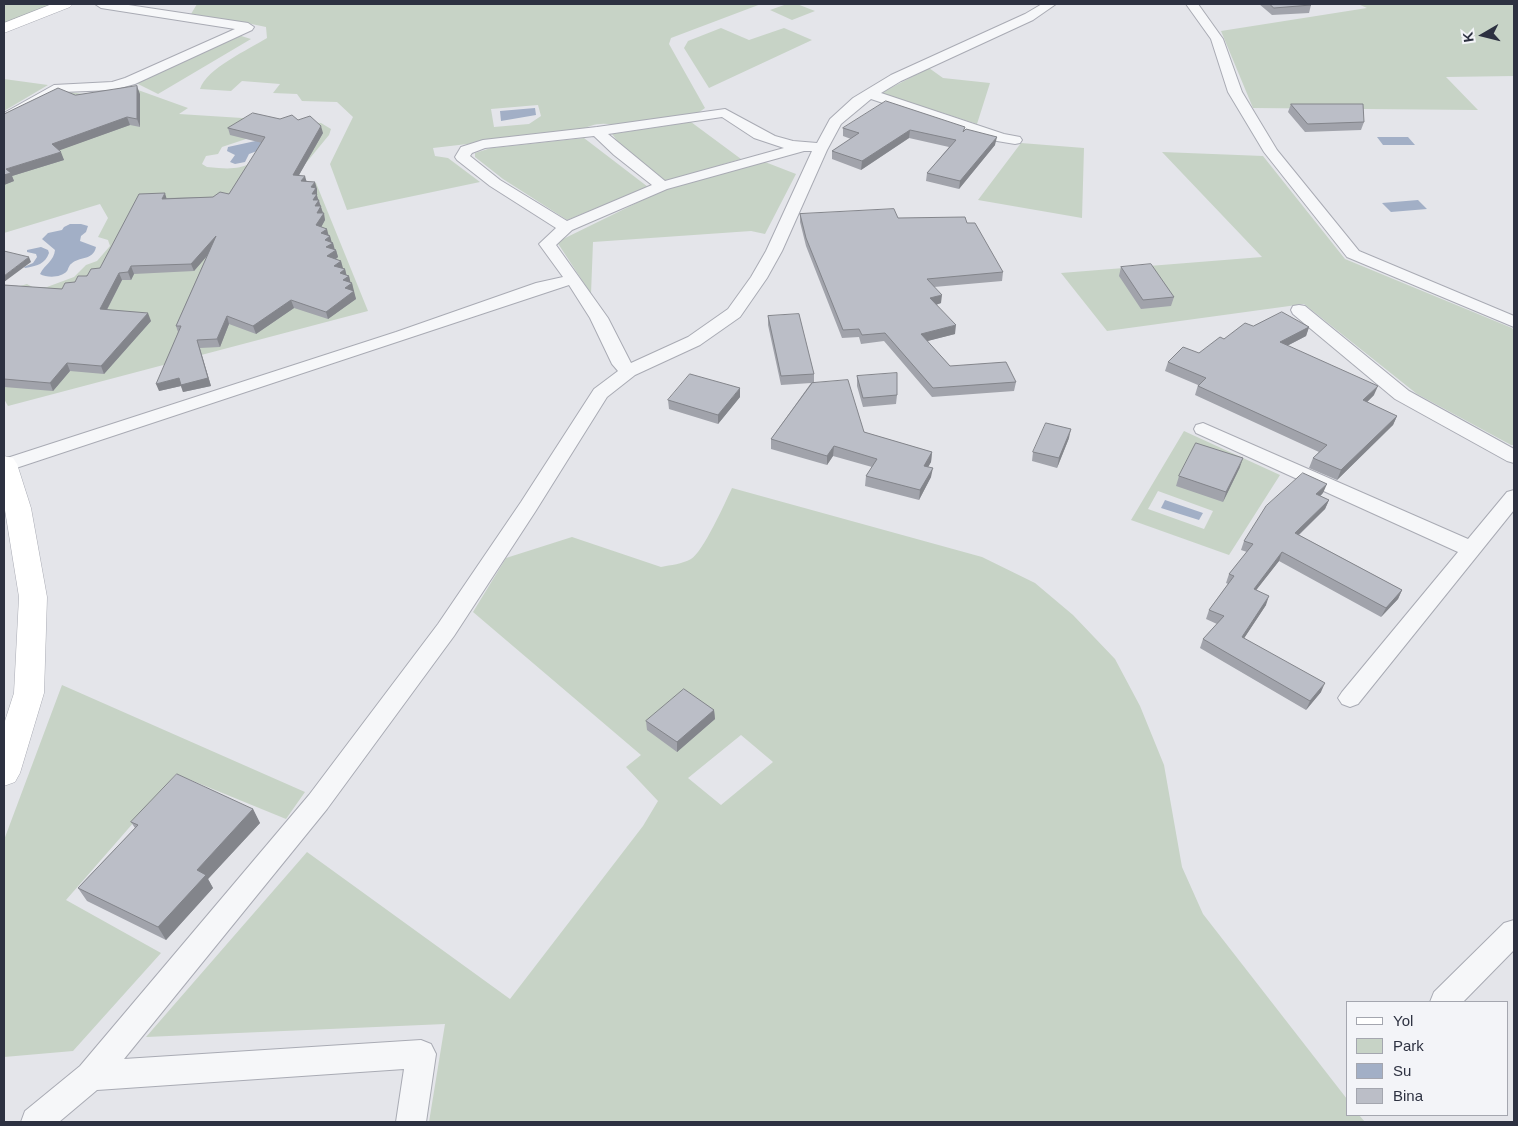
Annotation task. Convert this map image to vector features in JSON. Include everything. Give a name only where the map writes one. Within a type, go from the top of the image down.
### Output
[{"type":"street","points":[[4,28],[65,4]]},
{"type":"street","points":[[4,118],[59,88],[112,86],[130,81],[248,27],[101,4]]},
{"type":"street","points":[[36,1122],[91,1076],[232,908],[368,736],[446,630],[528,507],[600,393],[629,371],[694,341],[734,313],[759,278],[774,250],[812,148],[835,122],[846,110],[896,78],[1029,16],[1050,4]]},
{"type":"street","points":[[1192,4],[1217,39],[1235,92],[1271,152],[1352,254],[1514,322]]},
{"type":"street","points":[[871,94],[1002,138],[1015,140]]},
{"type":"street","points":[[566,227],[495,183],[462,157],[466,150],[483,144],[597,131],[725,113],[749,131],[786,146],[812,148]]},
{"type":"street","points":[[597,131],[619,152],[662,186]]},
{"type":"street","points":[[629,371],[620,364],[599,318],[547,244],[566,227],[662,186],[812,148]]},
{"type":"street","points":[[4,773],[29,693],[33,598],[11,520],[18,508],[4,465],[402,336],[542,287],[573,279]]},
{"type":"street","points":[[1299,310],[1402,395],[1514,457]]},
{"type":"street","points":[[1203,429],[1471,549]]},
{"type":"street","points":[[1350,698],[1514,497]]},
{"type":"street","points":[[1445,1001],[1514,932]]},
{"type":"street","points":[[91,1076],[421,1054],[411,1122]]},
{"type":"green space","points":[[4,4],[55,4],[4,24]]},
{"type":"green space","points":[[197,4],[761,4],[671,38],[669,44],[705,108],[698,113],[613,125],[596,125],[579,131],[433,148],[435,156],[448,158],[480,182],[347,210],[330,164],[353,117],[337,102],[302,101],[297,94],[273,93],[280,84],[242,81],[231,91],[200,89],[204,81],[219,67],[267,38],[266,27],[191,14]],"holes":[[[538,105],[541,116],[529,124],[494,127],[491,109]]]},
{"type":"green space","points":[[787,4],[797,4],[815,11],[792,20],[770,10]]},
{"type":"green space","points":[[1358,4],[1514,4],[1514,76],[1446,77],[1478,110],[1253,108],[1221,31],[1367,8]]},
{"type":"green space","points":[[721,28],[749,40],[784,28],[812,40],[709,88],[684,48],[688,41]]},
{"type":"green space","points":[[238,35],[251,39],[158,94],[134,82]]},
{"type":"green space","points":[[929,68],[943,78],[990,83],[977,124],[881,93]]},
{"type":"green space","points":[[4,79],[48,85],[4,111]]},
{"type":"green space","points":[[138,90],[188,108],[179,114],[321,123],[331,129],[329,135],[292,180],[316,183],[368,311],[8,406],[4,399],[4,291],[27,284],[34,288],[47,287],[74,277],[86,265],[97,261],[110,246],[108,240],[98,237],[108,218],[100,204],[4,233],[4,123],[53,95],[70,92],[96,96]],"holes":[[[249,138],[276,147],[251,163],[237,168],[207,167],[202,164],[206,156],[218,154],[222,147]]]},
{"type":"green space","points":[[691,122],[741,159],[666,181],[625,151],[612,134]]},
{"type":"green space","points":[[584,138],[648,187],[567,220],[503,179],[475,157],[475,153],[491,148]]},
{"type":"green space","points":[[1021,143],[1084,148],[1082,218],[978,200]]},
{"type":"green space","points":[[1162,152],[1263,156],[1345,259],[1512,328],[1514,331],[1514,445],[1417,394],[1304,304],[1107,331],[1061,273],[1262,257]]},
{"type":"green space","points":[[765,162],[796,174],[765,234],[751,231],[593,242],[591,294],[557,242],[663,190]]},
{"type":"green space","points":[[1184,431],[1280,475],[1229,555],[1131,520]],"holes":[[[1158,491],[1213,511],[1204,529],[1148,509]]]},
{"type":"green space","points":[[732,488],[982,557],[1035,583],[1073,615],[1115,659],[1140,706],[1164,765],[1182,867],[1203,914],[1346,1098],[1346,1116],[1360,1116],[1365,1122],[429,1122],[445,1024],[146,1037],[307,852],[510,999],[643,826],[658,801],[626,767],[641,755],[473,612],[506,558],[572,537],[661,567],[691,559],[696,555]],"holes":[[[741,735],[773,762],[721,805],[688,778]]]},
{"type":"green space","points":[[62,685],[305,792],[286,819],[176,774],[66,900],[161,953],[73,1051],[4,1057],[4,840]]},
{"type":"water","points":[[535,108],[536,115],[501,121],[500,111]]},
{"type":"water","points":[[1377,137],[1408,137],[1415,145],[1383,145]]},
{"type":"water","points":[[260,140],[268,147],[249,154],[245,162],[235,164],[230,162],[235,155],[227,151],[228,147]]},
{"type":"water","points":[[1418,200],[1427,209],[1391,212],[1382,203]]},
{"type":"water","points":[[70,224],[88,226],[80,241],[96,247],[94,251],[89,256],[74,262],[61,275],[50,277],[40,274],[53,257],[55,250],[42,239],[48,233],[62,230]]},
{"type":"water","points":[[41,247],[48,250],[49,253],[45,260],[37,265],[25,268],[33,263],[37,257],[36,254],[27,252],[27,250]]},
{"type":"water","points":[[1165,500],[1203,513],[1199,520],[1161,508]]},
{"type":"building","points":[[1270,4],[1309,4],[1311,5],[1274,8]]},
{"type":"building","points":[[137,86],[137,119],[127,117],[52,144],[61,152],[6,169],[11,173],[4,175],[4,114],[58,88],[75,95]]},
{"type":"building","points":[[886,101],[965,127],[963,132],[966,129],[997,137],[960,181],[927,173],[956,140],[910,130],[862,161],[832,151],[859,133],[843,128]]},
{"type":"building","points":[[1291,104],[1363,104],[1364,122],[1308,124]]},
{"type":"building","points":[[253,113],[280,119],[292,115],[298,120],[310,116],[321,126],[293,175],[305,176],[301,181],[315,182],[311,187],[316,188],[312,194],[317,194],[313,200],[319,200],[315,206],[321,206],[317,213],[324,213],[316,225],[327,229],[321,233],[330,236],[325,240],[333,243],[326,247],[336,250],[327,256],[341,261],[334,266],[345,269],[340,273],[349,276],[343,280],[352,283],[345,288],[354,291],[326,312],[291,300],[253,326],[227,316],[217,339],[197,340],[208,378],[181,385],[179,378],[156,384],[181,326],[176,326],[216,236],[191,264],[131,266],[128,272],[119,273],[100,309],[148,313],[101,366],[67,363],[50,383],[4,379],[4,285],[62,289],[65,283],[75,282],[78,276],[87,276],[91,269],[100,268],[139,194],[165,193],[162,199],[213,197],[220,192],[229,194],[265,137],[228,128]]},
{"type":"building","points":[[894,209],[898,218],[965,217],[967,223],[975,223],[1003,272],[927,279],[942,295],[930,298],[956,325],[921,334],[950,366],[1006,362],[1016,382],[933,388],[885,333],[862,335],[859,329],[843,330],[806,238],[800,214]]},
{"type":"building","points":[[4,251],[29,257],[4,276]]},
{"type":"building","points":[[1151,264],[1174,297],[1143,300],[1121,267]]},
{"type":"building","points":[[1282,312],[1309,327],[1280,342],[1378,386],[1363,400],[1397,416],[1341,470],[1313,458],[1327,445],[1198,386],[1206,378],[1168,362],[1183,347],[1199,353],[1220,337],[1224,339],[1245,323],[1253,326]]},
{"type":"building","points":[[799,314],[814,374],[781,376],[768,316]]},
{"type":"building","points":[[897,373],[897,395],[863,398],[857,376]]},
{"type":"building","points":[[690,374],[740,388],[718,415],[668,400]]},
{"type":"building","points":[[848,380],[864,432],[932,452],[924,466],[933,468],[920,490],[866,476],[877,459],[834,446],[827,456],[771,439],[812,383]]},
{"type":"building","points":[[1046,423],[1071,429],[1059,458],[1033,452]]},
{"type":"building","points":[[1196,443],[1243,458],[1226,492],[1179,476]]},
{"type":"building","points":[[1303,473],[1327,484],[1316,494],[1329,500],[1295,533],[1402,590],[1386,608],[1282,552],[1254,589],[1269,596],[1242,637],[1325,683],[1310,701],[1203,639],[1224,616],[1209,610],[1234,576],[1229,574],[1253,544],[1244,541],[1266,506]]},
{"type":"building","points":[[684,689],[714,710],[677,742],[646,721]]},
{"type":"building","points":[[177,774],[253,809],[197,870],[206,875],[158,927],[78,888],[138,825],[131,822]]}]
